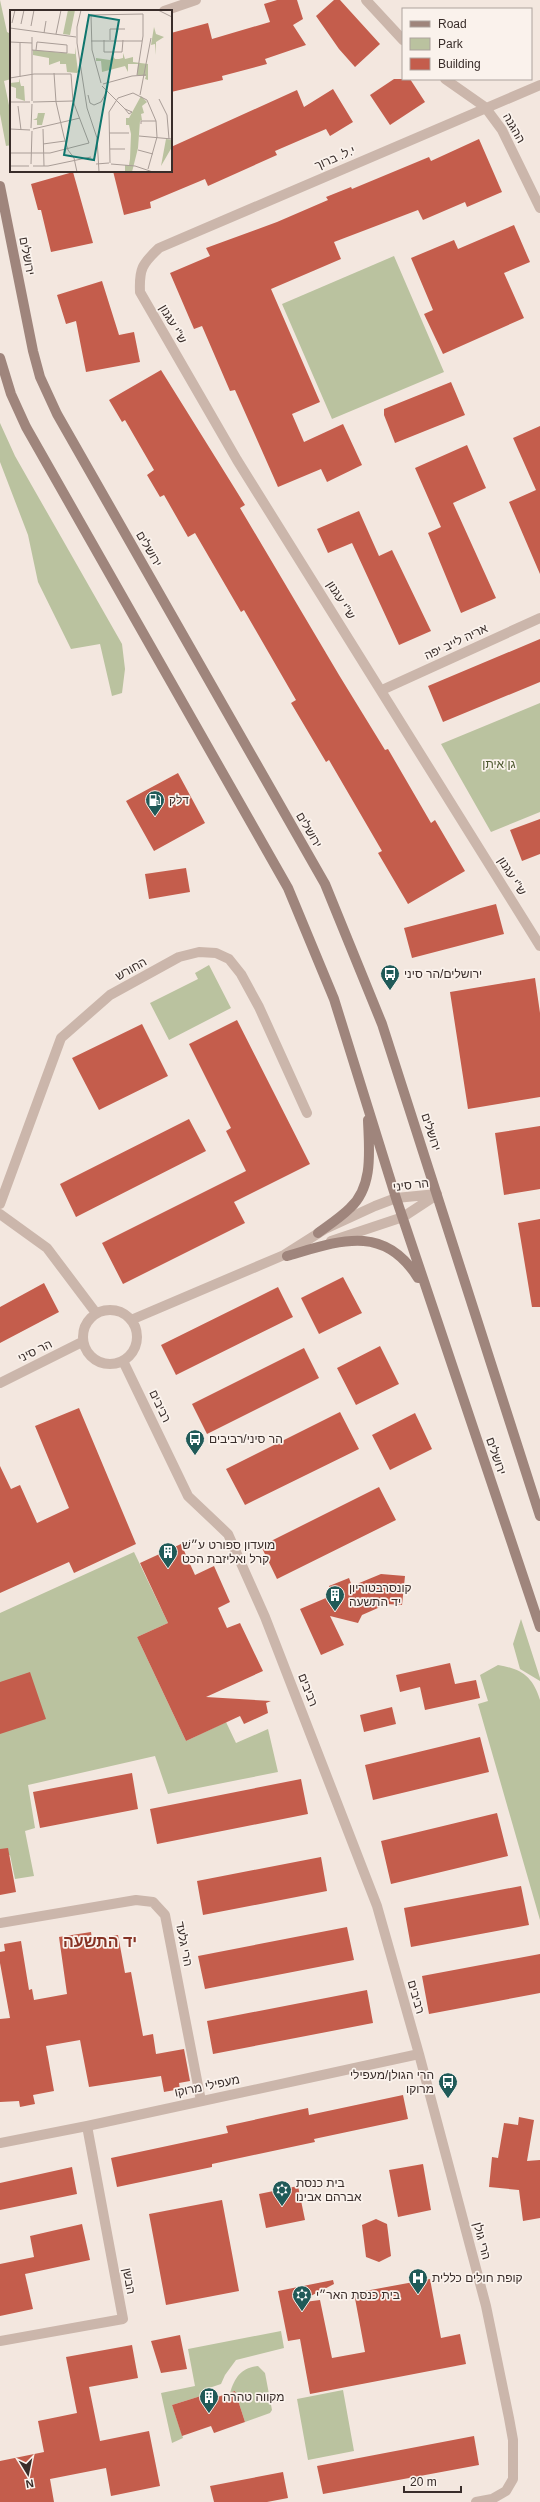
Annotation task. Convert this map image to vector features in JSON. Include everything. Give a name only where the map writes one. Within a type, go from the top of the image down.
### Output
[{"type":"main road","name":"ירושלים","points":[[0,186],[33,351],[40,377],[58,414],[325,884],[382,1024],[540,1516]]},
{"type":"main road","name":"ירושלים","points":[[0,358],[11,394],[26,427],[288,888],[334,999],[396,1198],[540,1627]]},
{"type":"main road","points":[[318,1233],[350,1209],[363,1190],[369,1152],[368,1108]]},
{"type":"main road","points":[[286,1256],[331,1243],[358,1240],[373,1241],[386,1245],[410,1264],[427,1292]]},
{"type":"street","points":[[167,10],[196,0]]},
{"type":"street","points":[[366,0],[402,39]]},
{"type":"street","name":"ההגנה","points":[[446,80],[486,107],[502,130],[540,208]]},
{"type":"street","name":"י.ל. ברוך","points":[[144,262],[159,248],[540,85]]},
{"type":"street","name":"ש\"י עגנון","points":[[144,262],[139,276],[140,292],[237,460],[382,690],[540,946]]},
{"type":"street","name":"אריה לייב יפה","points":[[382,690],[540,618]]},
{"type":"street","name":"החורש","points":[[0,1204],[61,1038],[110,995],[179,957],[199,952],[216,953],[229,959],[241,974],[259,1007],[306,1113]]},
{"type":"street","name":"הר סיני","points":[[286,1256],[318,1233],[396,1198],[437,1194]]},
{"type":"street","name":"הר סיני","points":[[131,1320],[286,1256],[403,1217],[437,1194]]},
{"type":"street","points":[[0,1214],[46,1248],[96,1313]]},
{"type":"street","points":[[111,1310],[119,1311],[131,1320],[136,1328],[136,1342],[131,1355],[123,1361],[107,1364],[98,1362],[85,1350],[82,1342],[85,1325],[96,1313],[111,1310]]},
{"type":"street","name":"הר סיני","points":[[0,1383],[82,1342]]},
{"type":"street","name":"רביבים","points":[[123,1361],[188,1496],[228,1534],[265,1617],[377,1906],[419,2054]]},
{"type":"street","name":"הרי גלעד","points":[[0,1923],[136,1900],[153,1902],[165,1915],[201,2101]]},
{"type":"street","name":"מעפילי מרוקו","points":[[0,2143],[87,2126],[419,2054]]},
{"type":"street","name":"הרי גולן","points":[[419,2054],[486,2306],[513,2440],[513,2479],[506,2491],[492,2499],[476,2502]]},
{"type":"street","name":"הבשן","points":[[0,2341],[123,2319],[87,2126]]},
{"type":"green space","points":[[0,0],[7,32],[10,34],[10,79],[4,81],[10,110],[10,145],[6,146],[0,114]]},
{"type":"green space","points":[[394,256],[444,372],[332,419],[282,304]]},
{"type":"green space","points":[[0,423],[15,456],[122,644],[125,669],[122,693],[112,696],[100,644],[71,649],[38,582],[28,535],[0,462]]},
{"type":"green space","name":"גן איתן","points":[[540,703],[540,812],[491,832],[441,744]]},
{"type":"green space","points":[[209,965],[231,1008],[169,1040],[150,1003],[198,979],[195,973]]},
{"type":"green space","points":[[134,1552],[168,1623],[137,1637],[186,1741],[226,1722],[236,1743],[268,1729],[278,1772],[168,1794],[155,1756],[28,1785],[35,1828],[25,1831],[34,1876],[15,1879],[10,1855],[0,1857],[0,1613]]},
{"type":"green space","points":[[521,1619],[540,1681],[520,1669],[513,1644]]},
{"type":"green space","points":[[498,1665],[514,1669],[525,1675],[534,1685],[540,1700],[540,1920],[478,1704],[488,1701],[480,1675]]},
{"type":"green space","points":[[281,2331],[284,2348],[236,2360],[225,2375],[221,2384],[209,2388],[212,2399],[206,2401],[204,2395],[172,2405],[183,2438],[172,2443],[161,2393],[195,2386],[188,2349]]},
{"type":"green space","points":[[258,2366],[265,2373],[272,2410],[270,2413],[245,2422],[235,2391],[230,2393],[234,2382],[243,2371]]},
{"type":"green space","points":[[343,2390],[354,2451],[308,2460],[297,2399]]},
{"type":"building","points":[[277,0],[297,0],[303,19],[293,25],[306,45],[265,59],[267,64],[222,76],[223,80],[172,92],[172,33],[208,23],[212,39],[270,22],[264,4]]},
{"type":"building","points":[[334,0],[340,0],[380,44],[355,67],[339,49],[316,16]]},
{"type":"building","points":[[394,79],[411,80],[425,102],[390,125],[370,95]]},
{"type":"building","points":[[333,89],[353,122],[330,136],[326,129],[275,151],[277,155],[208,186],[205,179],[150,202],[151,208],[124,215],[113,172],[172,172],[172,147],[297,90],[304,107]]},
{"type":"building","points":[[479,139],[502,192],[467,207],[465,202],[423,220],[418,210],[334,242],[341,259],[271,289],[320,402],[292,414],[304,442],[343,424],[362,465],[327,482],[321,469],[278,487],[235,390],[230,391],[202,326],[194,329],[170,273],[210,256],[206,248],[277,222],[328,200],[326,197],[351,187],[352,189],[429,157],[431,161]]},
{"type":"building","points":[[73,172],[93,243],[51,252],[41,210],[38,210],[31,184]]},
{"type":"building","points":[[514,225],[530,262],[504,273],[524,318],[443,354],[424,314],[433,310],[411,258],[454,240],[458,249]]},
{"type":"building","points":[[102,281],[119,335],[134,332],[140,362],[86,372],[76,321],[66,324],[57,295]]},
{"type":"building","points":[[161,370],[245,505],[240,508],[339,675],[385,750],[388,749],[431,823],[435,820],[465,871],[408,904],[378,853],[382,851],[329,760],[326,762],[291,703],[296,700],[244,610],[241,612],[195,533],[188,537],[164,495],[160,497],[147,475],[154,470],[125,420],[122,422],[109,400]]},
{"type":"building","points":[[451,382],[465,415],[395,443],[384,415],[384,409]]},
{"type":"building","points":[[540,426],[540,574],[509,502],[536,490],[513,438]]},
{"type":"building","points":[[467,445],[486,488],[453,503],[496,598],[461,613],[428,533],[441,527],[415,468]]},
{"type":"building","points":[[359,511],[379,556],[392,550],[431,631],[399,645],[352,543],[328,553],[317,529]]},
{"type":"building","points":[[540,639],[540,682],[443,722],[428,686]]},
{"type":"building","points":[[178,773],[205,823],[154,851],[126,801]]},
{"type":"building","points":[[540,819],[540,854],[522,861],[510,830]]},
{"type":"building","points":[[186,868],[190,892],[149,899],[145,874]]},
{"type":"building","points":[[496,904],[504,934],[412,958],[404,928]]},
{"type":"building","points":[[535,978],[540,1013],[540,1097],[468,1109],[450,992]]},
{"type":"building","points":[[237,1020],[310,1164],[234,1202],[245,1223],[123,1284],[102,1243],[246,1171],[226,1131],[231,1128],[189,1044]]},
{"type":"building","points":[[142,1024],[168,1076],[99,1110],[72,1058]]},
{"type":"building","points":[[189,1119],[206,1151],[76,1217],[60,1184]]},
{"type":"building","points":[[540,1126],[540,1189],[504,1195],[495,1133]]},
{"type":"building","points":[[540,1219],[540,1307],[532,1307],[518,1223]]},
{"type":"building","points":[[343,1277],[362,1313],[319,1334],[301,1298]]},
{"type":"building","points":[[44,1283],[59,1312],[0,1343],[0,1307]]},
{"type":"building","points":[[278,1287],[293,1317],[176,1375],[161,1345]]},
{"type":"building","points":[[380,1346],[399,1384],[356,1405],[337,1368]]},
{"type":"building","points":[[304,1348],[319,1378],[207,1434],[192,1404]]},
{"type":"building","points":[[79,1408],[136,1544],[74,1573],[69,1562],[0,1593],[0,1466],[11,1489],[20,1485],[37,1523],[69,1508],[35,1426]]},
{"type":"building","points":[[340,1412],[359,1449],[245,1505],[226,1469]]},
{"type":"building","points":[[415,1413],[432,1449],[390,1470],[372,1435]]},
{"type":"building","points":[[379,1487],[396,1520],[277,1579],[261,1546]]},
{"type":"building","points":[[181,1544],[195,1575],[214,1566],[230,1602],[218,1608],[227,1628],[240,1623],[263,1671],[206,1697],[271,1701],[266,1703],[268,1713],[244,1724],[240,1716],[186,1741],[137,1637],[168,1623],[140,1563]]},
{"type":"building","name":"קונסרבטוריון יד התשעה","points":[[381,1574],[405,1576],[402,1605],[387,1604],[362,1615],[358,1623],[330,1616],[344,1645],[321,1655],[300,1609],[333,1595],[329,1586],[349,1578],[352,1586]]},
{"type":"building","points":[[450,1663],[455,1684],[476,1680],[480,1698],[425,1710],[420,1687],[400,1692],[396,1675]]},
{"type":"building","points":[[30,1672],[46,1719],[0,1734],[0,1682]]},
{"type":"building","points":[[392,1707],[396,1724],[364,1732],[360,1715]]},
{"type":"building","points":[[480,1737],[489,1772],[373,1800],[365,1765]]},
{"type":"building","points":[[132,1773],[138,1809],[40,1828],[33,1792]]},
{"type":"building","points":[[301,1779],[308,1814],[157,1844],[150,1809]]},
{"type":"building","points":[[497,1813],[508,1856],[391,1884],[381,1841]]},
{"type":"building","points":[[8,1848],[16,1892],[0,1895],[0,1849]]},
{"type":"building","points":[[321,1857],[327,1891],[203,1915],[197,1881]]},
{"type":"building","points":[[521,1886],[529,1925],[411,1947],[404,1908]]},
{"type":"building","points":[[347,1927],[354,1960],[205,1989],[198,1956]]},
{"type":"building","points":[[91,1932],[92,1939],[118,1935],[125,1973],[131,1972],[143,2036],[153,2034],[156,2054],[184,2049],[190,2081],[179,2083],[180,2089],[164,2092],[161,2076],[89,2087],[80,2040],[46,2046],[54,2091],[33,2095],[35,2104],[20,2107],[19,2101],[0,2102],[0,2019],[10,2018],[0,1963],[0,1952],[5,1951],[4,1944],[21,1941],[29,1990],[32,1989],[34,2000],[67,1994],[59,1937]]},
{"type":"building","points":[[540,1954],[540,1993],[429,2014],[422,1976]]},
{"type":"building","points":[[367,1990],[373,2023],[213,2054],[207,2021]]},
{"type":"building","points":[[403,2095],[408,2119],[314,2139],[315,2142],[212,2164],[212,2167],[117,2187],[111,2158],[228,2133],[226,2126],[308,2108],[309,2115]]},
{"type":"building","points":[[519,2117],[534,2120],[527,2161],[540,2160],[540,2218],[523,2221],[519,2190],[489,2187],[492,2157],[498,2158],[504,2123],[518,2125]]},
{"type":"building","points":[[423,2164],[431,2210],[398,2217],[389,2170]]},
{"type":"building","points":[[72,2167],[77,2194],[0,2210],[0,2183]]},
{"type":"building","name":"בית כנסת אברהם אבינו","points":[[298,2186],[305,2220],[266,2228],[259,2194]]},
{"type":"building","points":[[222,2200],[239,2291],[166,2305],[149,2214]]},
{"type":"building","points":[[376,2219],[387,2224],[391,2256],[379,2262],[366,2257],[362,2225]]},
{"type":"building","points":[[82,2224],[90,2260],[25,2274],[33,2309],[0,2316],[0,2264],[34,2257],[30,2236]]},
{"type":"building","points":[[430,2279],[441,2338],[460,2334],[466,2364],[310,2394],[300,2339],[288,2341],[278,2291],[333,2280],[334,2284],[297,2303],[320,2300],[332,2358],[365,2352],[354,2293]]},
{"type":"building","points":[[180,2335],[187,2369],[161,2373],[151,2341]]},
{"type":"building","points":[[132,2345],[138,2378],[89,2387],[100,2441],[149,2431],[160,2486],[111,2496],[106,2468],[50,2479],[54,2502],[0,2502],[0,2461],[44,2452],[38,2421],[77,2413],[66,2357]]},
{"type":"building","name":"מקווה טהרה","points":[[235,2391],[245,2422],[214,2433],[211,2426],[182,2436],[172,2405],[204,2395],[206,2401]]},
{"type":"building","points":[[474,2436],[479,2465],[323,2494],[317,2466]]},
{"type":"building","points":[[283,2472],[288,2498],[267,2502],[214,2502],[210,2486]]},
{"type":"place","name":"דלק","points":[[155,817]]},
{"type":"place","name":"ירושלים/הר סיני","points":[[390,991]]},
{"type":"place","name":"הר סיני/רביבים","points":[[195,1456]]},
{"type":"place","name":"מועדון ספורט ע״שׁ קרל ואליזבת הכט","points":[[168,1569]]},
{"type":"place","name":"קונסרבטוריון יד התשעה","points":[[335,1612]]},
{"type":"place","name":"הרי הגולן/מעפילי מרוקו","points":[[448,2099]]},
{"type":"place","name":"בית כנסת אברהם אבינו","points":[[282,2207]]},
{"type":"place","name":"קופת חולים כללית","points":[[418,2295]]},
{"type":"place","name":"בית כנסת האר״י","points":[[302,2312]]},
{"type":"place","name":"מקווה טהרה","points":[[209,2414]]},
{"type":"district","name":"יד התשעה","points":[[100,1941]]}]
